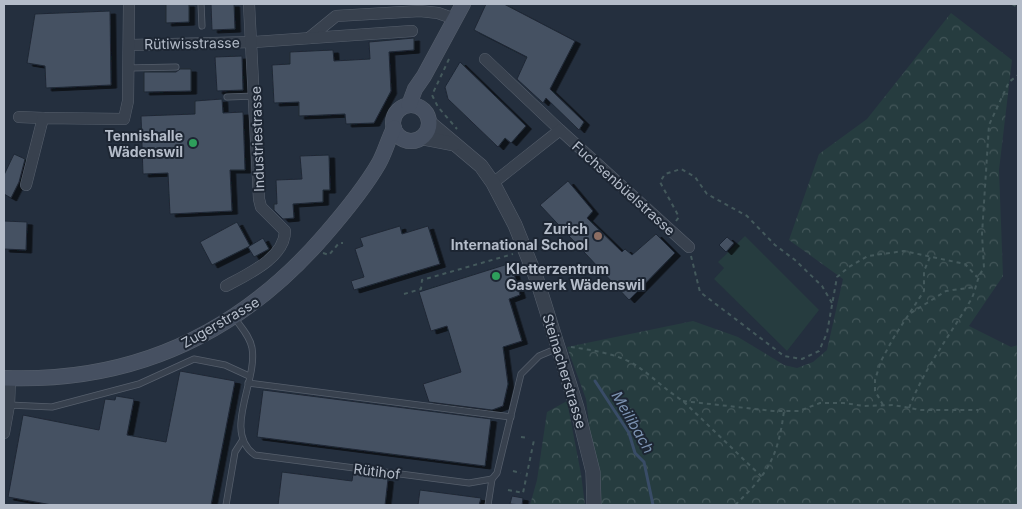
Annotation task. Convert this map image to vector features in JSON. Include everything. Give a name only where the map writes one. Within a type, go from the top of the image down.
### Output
[{"type":"main road","points":[[416,107],[430,85],[455,18],[463,4]]},
{"type":"main road","points":[[403,107],[416,107],[427,114],[430,123],[428,131],[423,138],[416,141],[399,134],[395,115],[403,107]]},
{"type":"main road","name":"Zugerstrasse","points":[[7,378],[88,375],[136,363],[190,342],[234,317],[271,291],[310,253],[344,214],[399,134]]},
{"type":"street","name":"Rütiwisstrasse","points":[[19,117],[124,119],[128,101],[131,45],[129,4]]},
{"type":"street","name":"Industriestrasse","points":[[226,286],[269,259],[285,239],[285,231],[261,207],[259,199],[253,42],[249,4]]},
{"type":"street","points":[[309,38],[336,16],[420,11],[438,13],[455,18]]},
{"type":"street","points":[[253,42],[412,32]]},
{"type":"street","name":"Rütiwisstrasse","points":[[131,45],[253,42]]},
{"type":"street","name":"Fuchsenbüelstrasse","points":[[485,59],[689,247]]},
{"type":"street","points":[[26,185],[43,118]]},
{"type":"street","name":"Steinacherstrasse","points":[[430,123],[458,140],[481,166],[493,183],[515,225],[558,348],[589,451],[593,472],[594,505]]},
{"type":"street","name":"Fuchsenbüelstrasse","points":[[493,183],[560,130]]},
{"type":"street","name":"Steinacherstrasse","points":[[423,138],[458,140]]},
{"type":"street","points":[[4,432],[10,405],[7,378]]},
{"type":"lane","points":[[201,4],[202,26]]},
{"type":"lane","points":[[130,68],[176,67]]},
{"type":"lane","points":[[227,98],[255,96]]},
{"type":"lane","points":[[226,505],[235,452],[242,441],[240,429],[249,379],[252,348],[250,341],[234,317]]},
{"type":"lane","points":[[488,505],[492,479],[497,473],[522,374],[539,356],[558,348]]},
{"type":"lane","points":[[10,405],[52,407],[61,405],[139,384],[194,359],[225,365],[249,379],[510,417]]},
{"type":"lane","name":"Rütihof","points":[[242,441],[248,450],[255,455],[468,483],[492,479]]},
{"type":"path","points":[[1012,4],[1018,7]]},
{"type":"path","points":[[450,53],[430,85],[432,95],[438,107],[458,140]]},
{"type":"path","points":[[908,408],[933,357],[971,301],[977,277],[984,268],[982,234],[989,125],[1009,82],[1018,74]]},
{"type":"path","points":[[670,230],[679,217],[660,182],[664,174],[681,169],[695,177],[707,194],[747,216],[774,246],[795,260],[822,286],[832,303]]},
{"type":"path","points":[[323,253],[329,255],[339,243],[343,243]]},
{"type":"path","points":[[689,247],[700,292],[784,356],[802,359],[819,351],[827,333],[837,278],[849,267],[868,256],[904,251],[965,264],[977,277]]},
{"type":"path","points":[[404,294],[421,289],[422,280],[513,252],[516,261]]},
{"type":"path","points":[[883,405],[875,391],[875,380],[881,361],[924,292],[924,271],[930,257]]},
{"type":"path","points":[[910,313],[946,291],[975,287]]},
{"type":"path","points":[[558,348],[586,349],[635,365],[683,402],[762,478]]},
{"type":"path","points":[[683,402],[799,412],[820,403],[883,405],[935,411],[978,410]]},
{"type":"path","points":[[735,505],[762,478],[776,453],[784,411]]},
{"type":"path","points":[[521,437],[529,438]]},
{"type":"path","points":[[508,490],[523,493],[534,440]]},
{"type":"path","points":[[513,472],[521,473]]},
{"type":"green space","points":[[951,13],[1012,60],[999,170],[1003,276],[969,326],[1011,347],[1018,345],[1018,505],[596,505],[595,472],[586,399],[567,347],[693,321],[738,337],[784,365],[797,368],[813,362],[827,350],[843,279],[789,240],[819,154],[867,119]]},
{"type":"green space","points":[[745,236],[819,310],[787,351],[714,279],[724,268],[718,262]]},
{"type":"green space","points":[[567,401],[585,505],[530,505],[537,480],[547,412]]},
{"type":"building","points":[[166,4],[189,4],[189,22],[166,23]]},
{"type":"building","points":[[211,4],[234,4],[235,29],[212,30]]},
{"type":"building","points":[[486,4],[504,4],[575,41],[550,89],[584,122],[579,130],[546,98],[543,103],[517,79],[527,57],[474,30]]},
{"type":"building","points":[[110,11],[111,85],[46,88],[45,66],[27,63],[35,14]]},
{"type":"building","points":[[414,38],[414,50],[389,52],[391,91],[374,123],[346,124],[345,114],[299,116],[299,102],[274,103],[272,65],[290,64],[290,52],[333,50],[334,61],[370,59],[369,42]]},
{"type":"building","points":[[242,56],[243,90],[217,91],[215,57]]},
{"type":"building","points":[[460,62],[526,126],[511,143],[505,138],[498,147],[448,99],[445,87]]},
{"type":"building","points":[[180,69],[191,69],[191,91],[144,92],[144,72],[176,72]]},
{"type":"building","name":"Tennishalle Wädenswil","points":[[222,99],[223,113],[243,112],[245,170],[230,170],[232,211],[170,214],[168,173],[143,174],[141,116],[195,114],[195,101]]},
{"type":"building","points":[[14,154],[25,159],[19,182],[11,198],[4,194],[4,175]]},
{"type":"building","points":[[329,155],[330,190],[323,190],[323,202],[293,204],[294,218],[283,219],[274,210],[274,204],[277,204],[276,180],[302,179],[300,156]]},
{"type":"building","name":"Zurich International School","points":[[568,181],[593,211],[587,218],[622,252],[625,249],[632,255],[656,234],[675,253],[629,300],[540,205]]},
{"type":"building","points":[[4,221],[27,222],[26,250],[4,249]]},
{"type":"building","points":[[237,222],[250,246],[212,265],[200,242]]},
{"type":"building","points":[[400,226],[402,234],[428,226],[440,264],[354,290],[351,281],[364,277],[355,249],[363,246],[360,238]]},
{"type":"building","points":[[727,237],[734,243],[726,252],[719,245]]},
{"type":"building","points":[[263,238],[269,249],[254,257],[248,247]]},
{"type":"building","points":[[511,263],[520,295],[509,299],[522,341],[503,347],[508,384],[503,406],[492,410],[429,402],[423,384],[461,372],[447,326],[431,331],[419,292]]},
{"type":"building","points":[[180,371],[235,381],[211,505],[52,505],[8,497],[23,415],[99,430],[105,399],[115,400],[116,396],[134,399],[127,435],[166,442]]},
{"type":"building","points":[[263,390],[491,419],[485,466],[257,437]]},
{"type":"building","points":[[282,472],[352,481],[353,474],[388,479],[385,505],[278,505]]},
{"type":"building","points":[[420,490],[481,498],[479,505],[418,505]]},
{"type":"building","points":[[512,496],[523,498],[522,505],[510,504]]},
{"type":"waterway","name":"Meilibach","points":[[595,381],[629,433],[635,453],[644,462],[653,505]]},
{"type":"place","name":"Tennishalle Wädenswil","points":[[193,143]]},
{"type":"place","name":"Zurich International School","points":[[598,236]]},
{"type":"place","name":"Kletterzentrum Gaswerk Wädenswil","points":[[496,276]]}]
